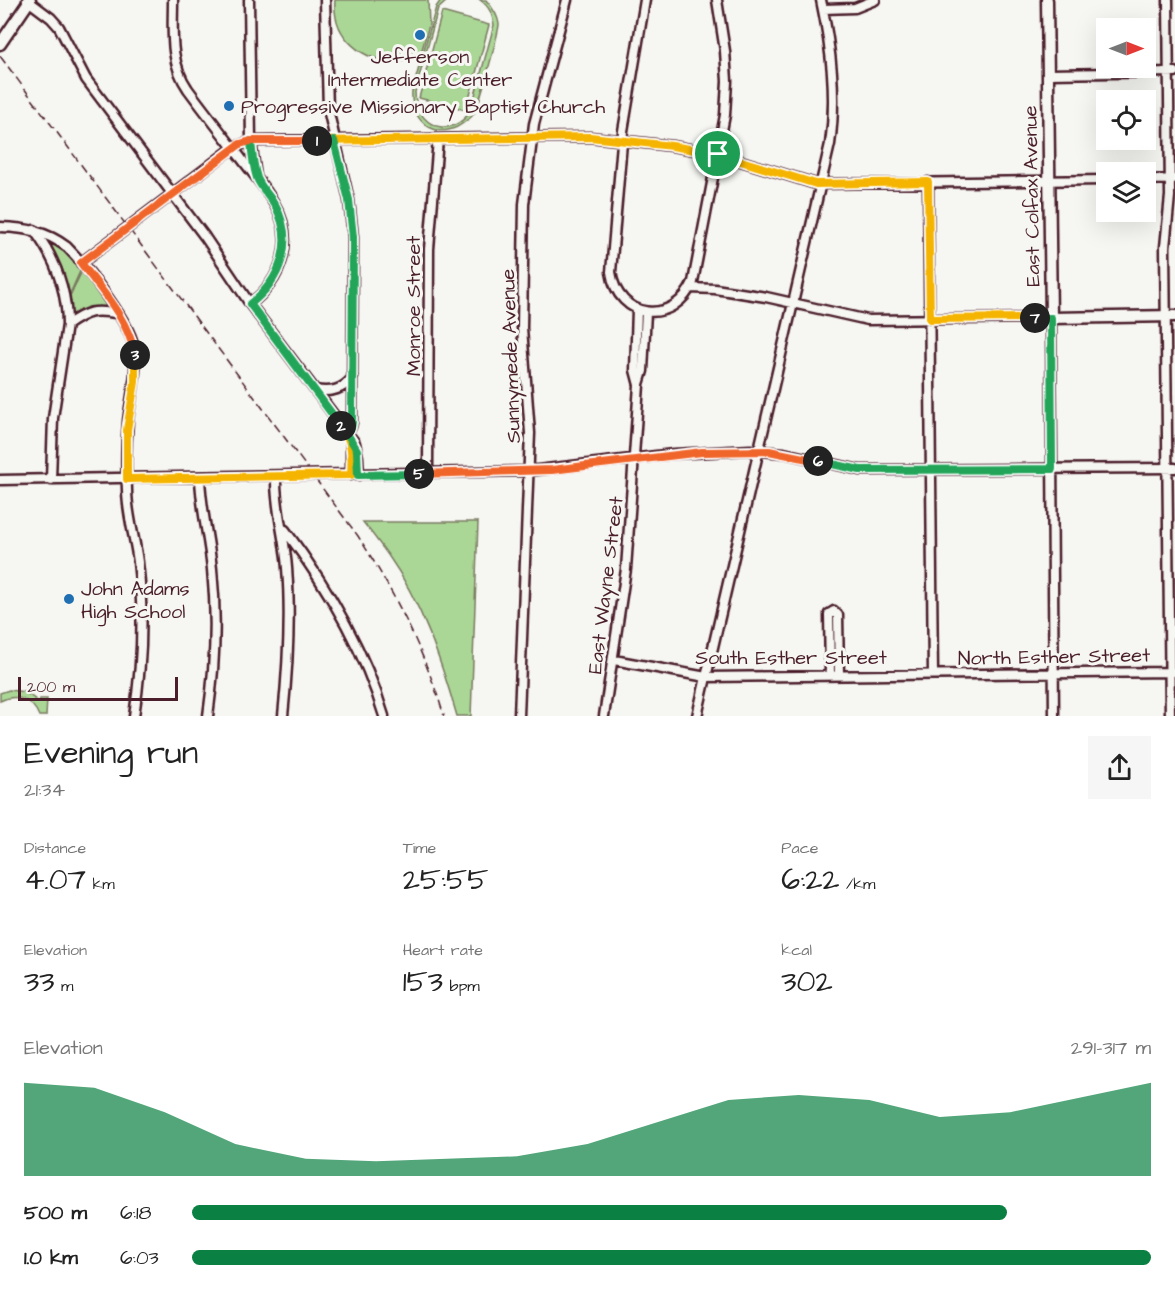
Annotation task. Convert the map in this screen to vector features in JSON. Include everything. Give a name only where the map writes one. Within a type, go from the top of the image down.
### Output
[{"type":"main road","points":[[0,44],[29,0]]},
{"type":"main road","name":"East Colfax Avenue","points":[[1047,0],[1051,318]]},
{"type":"main road","points":[[1051,318],[1171,316]]},
{"type":"street","points":[[29,0],[59,27],[86,79],[215,251],[250,304],[347,434],[357,450],[355,475]]},
{"type":"street","points":[[173,0],[174,57],[178,74],[258,180],[275,204],[280,216],[285,242],[282,263],[276,276],[261,295],[250,304]]},
{"type":"street","points":[[249,0],[251,141],[258,180]]},
{"type":"street","points":[[325,0],[326,93],[334,140],[349,200],[353,237],[352,423],[347,434]]},
{"type":"street","name":"Sunnymede Avenue","points":[[519,716],[530,409],[522,328],[524,204],[539,102],[567,0]]},
{"type":"street","points":[[645,0],[622,140],[611,272],[614,285],[619,293],[642,310],[657,312],[672,308],[683,299],[690,288],[718,154],[725,115],[727,81],[724,37],[717,0]]},
{"type":"street","points":[[697,716],[830,144],[834,99],[830,51],[821,0]]},
{"type":"street","points":[[823,9],[855,8],[875,0]]},
{"type":"street","points":[[1168,0],[1172,72],[1172,179],[1165,246],[1171,316],[1172,672],[1170,716]]},
{"type":"street","points":[[1048,74],[1172,72]]},
{"type":"street","points":[[81,263],[233,148],[251,141],[590,137],[672,146],[718,154],[821,184],[1096,180]]},
{"type":"street","name":"Monroe Street","points":[[428,474],[429,249],[433,177],[438,139]]},
{"type":"street","points":[[1156,180],[1172,179]]},
{"type":"street","points":[[928,182],[933,674]]},
{"type":"street","points":[[0,228],[34,230],[58,240],[81,263],[118,314],[132,340],[136,361],[127,430],[127,502],[138,562],[141,614],[141,652],[134,716]]},
{"type":"street","points":[[34,230],[46,246],[55,264],[65,298],[67,325],[53,418],[51,480]]},
{"type":"street","points":[[690,288],[715,289],[794,303],[864,320],[1051,318]]},
{"type":"street","name":"East Wayne Street","points":[[604,716],[626,569],[639,385],[635,370],[642,310]]},
{"type":"street","points":[[67,325],[81,315],[93,311],[118,314]]},
{"type":"street","name":"East Colfax Avenue","points":[[1051,318],[1054,716]]},
{"type":"street","points":[[315,390],[340,389],[353,377]]},
{"type":"street","points":[[0,480],[529,471],[702,452],[758,451],[784,453],[860,470],[1171,468]]},
{"type":"street","points":[[276,477],[288,571],[289,615],[284,716]]},
{"type":"street","points":[[200,478],[210,552],[214,606],[214,653],[208,716]]},
{"type":"street","points":[[282,528],[308,561],[340,615],[364,664],[384,716]]},
{"type":"street","points":[[832,611],[837,612],[838,615],[834,675],[829,614],[832,611]]},
{"type":"street","name":"South Esther Street","points":[[614,660],[706,676],[933,674]]},
{"type":"street","name":"North Esther Street","points":[[933,674],[1172,672]]},
{"type":"green space","points":[[335,0],[428,0],[429,25],[421,53],[399,61],[373,58],[362,52],[344,36],[335,13]]},
{"type":"green space","points":[[441,0],[448,0],[438,9],[415,92],[421,114],[436,126],[454,125],[463,120],[471,110],[494,25],[490,11],[480,0],[486,0],[496,14],[499,24],[476,110],[472,116],[457,127],[447,130],[429,127],[422,121],[416,113],[412,92],[436,7]]},
{"type":"green space","points":[[442,12],[489,25],[466,110],[419,98]]},
{"type":"green space","points":[[52,240],[71,256],[81,269],[69,296],[62,268],[50,243]]},
{"type":"green space","points":[[82,271],[106,305],[87,309],[74,316],[71,314],[69,298]]},
{"type":"green space","points":[[363,522],[478,522],[471,716],[457,716],[421,613],[400,573]]},
{"type":"green space","points":[[9,690],[25,692],[39,702],[40,699],[47,699],[46,716],[39,716],[32,705],[23,699],[12,698],[0,701],[0,693]]},
{"type":"railway","points":[[0,56],[358,536],[384,579],[418,646],[444,716]]},
{"type":"place","name":"Jefferson Intermediate Center","points":[[420,35]]},
{"type":"place","name":"Progressive Missionary Baptist Church","points":[[229,106]]},
{"type":"place","name":"John Adams High School","points":[[69,599]]},
{"type":"route","points":[[718,154],[643,142],[590,137],[484,139],[340,140],[310,141],[300,141],[251,141],[258,180],[275,204],[285,242],[282,263],[276,276],[261,295],[250,304],[315,390],[346,432],[349,436],[351,475],[127,479],[127,430],[136,361],[132,340],[118,314],[81,263],[114,236],[240,144],[251,141],[334,140],[349,200],[353,237],[352,423],[351,428],[346,432],[355,443],[357,450],[358,475],[529,471],[673,454],[750,450],[784,453],[860,470],[1052,469],[1051,318],[930,319],[928,182],[816,184],[764,166],[718,154]]}]
